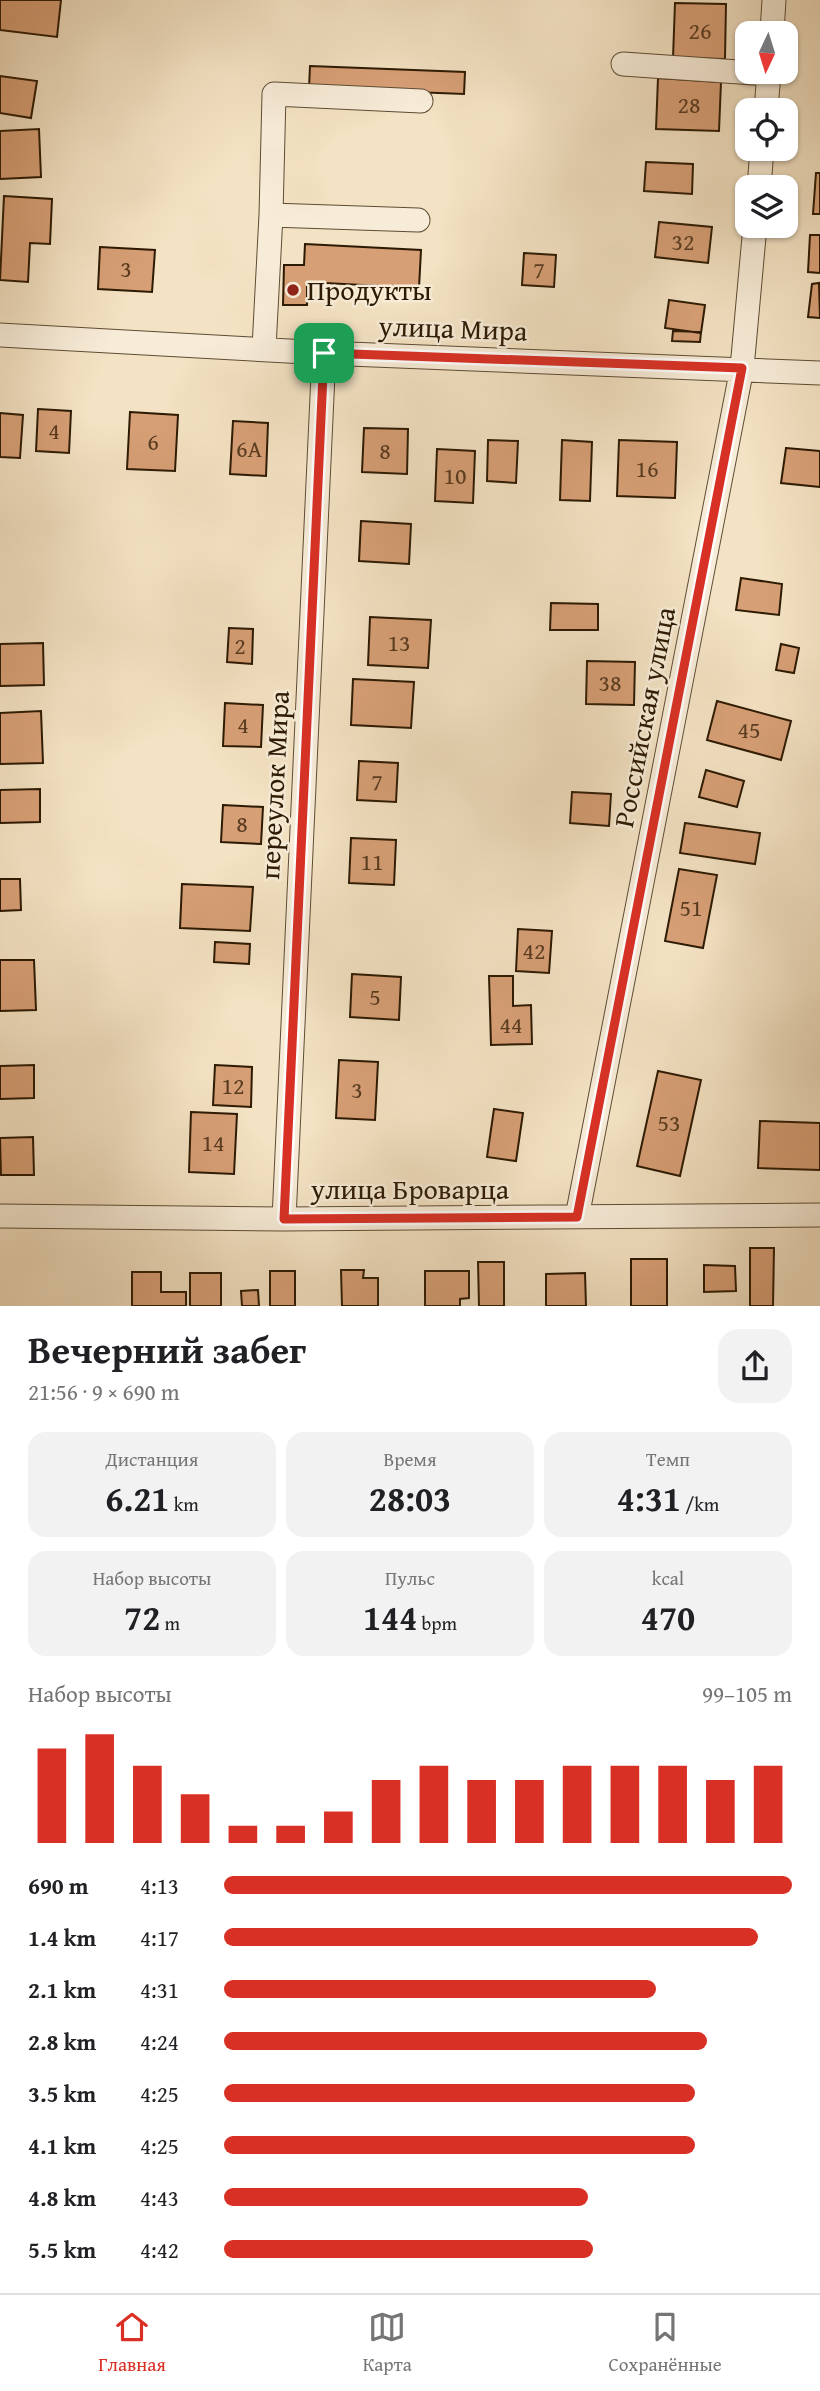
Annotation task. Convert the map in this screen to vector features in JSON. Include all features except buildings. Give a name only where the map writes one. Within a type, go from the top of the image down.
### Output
[{"type":"street","points":[[773,21],[774,0]]},
{"type":"street","points":[[623,64],[735,71]]},
{"type":"street","points":[[264,348],[274,94],[421,101]]},
{"type":"street","points":[[271,215],[418,220]]},
{"type":"street","name":"Российская улица","points":[[577,1217],[742,368],[754,238]]},
{"type":"street","name":"улица Мира","points":[[0,335],[324,353],[820,373]]},
{"type":"street","name":"переулок Мира","points":[[284,1219],[324,353]]},
{"type":"street","name":"улица Броварца","points":[[0,1216],[284,1219],[820,1215]]},
{"type":"place","name":"Продукты","points":[[293,290]]},
{"type":"route","points":[[324,353],[742,368],[577,1217],[284,1219],[324,353]]}]
